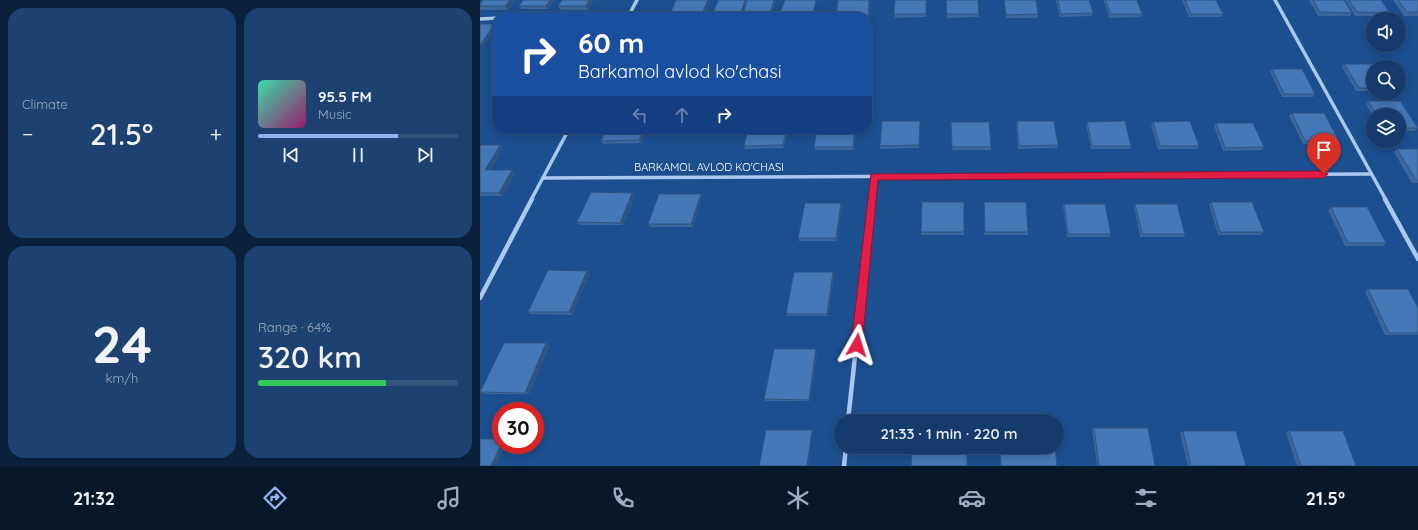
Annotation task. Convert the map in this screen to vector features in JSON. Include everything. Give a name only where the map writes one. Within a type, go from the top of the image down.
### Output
[{"type":"street","points":[[631,12],[637,0]]},
{"type":"street","points":[[1275,0],[1418,259]]},
{"type":"street","points":[[480,18],[492,18]]},
{"type":"street","points":[[480,298],[566,134]]},
{"type":"street","name":"BARKAMOL AVLOD KO'CHASI","points":[[543,178],[1370,174]]},
{"type":"street","points":[[849,414],[874,177]]},
{"type":"street","points":[[844,466],[845,454]]},
{"type":"building","points":[[483,0],[510,0],[505,6],[480,6]]},
{"type":"building","points":[[523,0],[550,0],[546,6],[519,6]]},
{"type":"building","points":[[562,0],[589,0],[586,6],[558,6]]},
{"type":"building","points":[[676,0],[708,0],[703,12],[671,12]]},
{"type":"building","points":[[718,0],[745,0],[741,12],[714,12]]},
{"type":"building","points":[[747,0],[774,0],[771,12],[744,12]]},
{"type":"building","points":[[785,0],[816,0],[813,12],[780,12]]},
{"type":"building","points":[[838,0],[869,0],[868,12],[836,12]]},
{"type":"building","points":[[895,0],[926,0],[926,14],[894,14]]},
{"type":"building","points":[[946,0],[978,0],[979,14],[947,14]]},
{"type":"building","points":[[1004,0],[1036,0],[1038,14],[1006,15]]},
{"type":"building","points":[[1058,0],[1089,0],[1093,13],[1061,14]]},
{"type":"building","points":[[1106,0],[1137,0],[1142,14],[1110,14]]},
{"type":"building","points":[[1185,0],[1216,0],[1223,14],[1191,14]]},
{"type":"building","points":[[1313,0],[1344,0],[1352,13],[1320,12]]},
{"type":"building","points":[[1349,0],[1381,0],[1389,12],[1366,12],[1357,12]]},
{"type":"building","points":[[1398,0],[1418,0],[1418,12],[1407,12]]},
{"type":"building","points":[[480,24],[492,24],[492,28],[480,45]]},
{"type":"building","points":[[1344,64],[1366,64],[1366,88],[1359,88]]},
{"type":"building","points":[[1272,69],[1302,69],[1315,94],[1284,94]]},
{"type":"building","points":[[1368,101],[1400,101],[1405,108],[1372,108]]},
{"type":"building","points":[[1406,110],[1418,128],[1406,128]]},
{"type":"building","points":[[1292,113],[1324,113],[1339,141],[1305,141]]},
{"type":"building","points":[[882,121],[920,121],[919,145],[880,146]]},
{"type":"building","points":[[1017,121],[1054,121],[1058,145],[1019,146]]},
{"type":"building","points":[[1125,121],[1131,146],[1092,146],[1087,122]]},
{"type":"building","points":[[1190,121],[1199,146],[1160,146],[1153,122]]},
{"type":"building","points":[[951,122],[989,122],[991,147],[952,147]]},
{"type":"building","points":[[1216,123],[1253,123],[1264,147],[1225,148]]},
{"type":"building","points":[[604,134],[642,134],[639,140],[601,141]]},
{"type":"building","points":[[747,134],[786,134],[783,145],[744,146]]},
{"type":"building","points":[[816,134],[854,134],[853,147],[814,147]]},
{"type":"building","points":[[480,145],[500,145],[485,170],[512,170],[499,193],[480,193]]},
{"type":"building","points":[[1397,149],[1418,149],[1418,180],[1416,180]]},
{"type":"building","points":[[591,192],[632,193],[620,223],[577,222]]},
{"type":"building","points":[[659,194],[701,194],[691,224],[648,224]]},
{"type":"building","points":[[922,202],[964,202],[964,232],[921,232]]},
{"type":"building","points":[[984,202],[1026,202],[1028,232],[985,232]]},
{"type":"building","points":[[1211,202],[1252,202],[1264,232],[1220,232]]},
{"type":"building","points":[[805,203],[841,203],[836,238],[798,238]]},
{"type":"building","points":[[1064,204],[1105,204],[1111,234],[1068,234]]},
{"type":"building","points":[[1135,204],[1177,204],[1185,234],[1142,234]]},
{"type":"building","points":[[1331,207],[1367,207],[1386,243],[1348,243]]},
{"type":"building","points":[[548,270],[587,271],[569,312],[528,312]]},
{"type":"building","points":[[794,272],[833,272],[827,314],[786,314]]},
{"type":"building","points":[[1368,289],[1408,289],[1418,308],[1418,333],[1389,333]]},
{"type":"building","points":[[504,343],[546,343],[525,393],[480,392]]},
{"type":"building","points":[[774,349],[816,349],[809,400],[764,399]]},
{"type":"building","points":[[1094,428],[1148,428],[1155,466],[1099,466]]},
{"type":"building","points":[[766,430],[812,430],[807,466],[759,466]]},
{"type":"building","points":[[1183,431],[1236,431],[1246,466],[1191,466]]},
{"type":"building","points":[[1289,431],[1343,431],[1356,466],[1301,466]]},
{"type":"building","points":[[480,439],[492,439],[492,454],[496,454],[491,466],[480,466]]},
{"type":"building","points":[[912,454],[967,454],[967,466],[911,466]]},
{"type":"building","points":[[1000,454],[1056,454],[1057,466],[1001,466]]},
{"type":"route","points":[[857,345],[874,177],[1324,174]]}]
